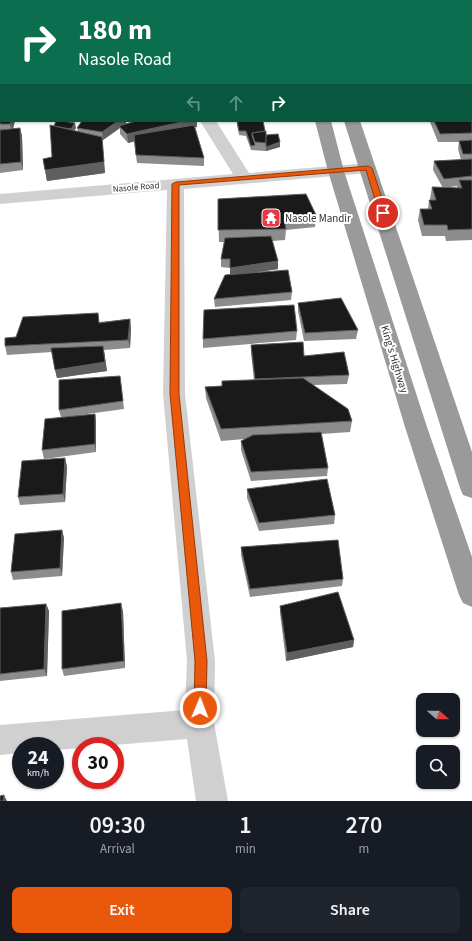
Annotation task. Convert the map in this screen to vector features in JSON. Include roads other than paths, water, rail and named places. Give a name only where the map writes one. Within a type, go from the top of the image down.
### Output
[{"type":"highway","name":"King's Highway","points":[[323,122],[336,171],[421,442],[472,595]]},
{"type":"highway","points":[[352,122],[472,488]]},
{"type":"street","points":[[209,122],[244,179]]},
{"type":"street","name":"Nasole Road","points":[[0,199],[368,168]]},
{"type":"street","points":[[176,184],[174,394],[201,661],[199,723],[212,801]]},
{"type":"street","points":[[0,740],[199,723]]},
{"type":"place","name":"Nasole Mandir","points":[[271,218]]}]
